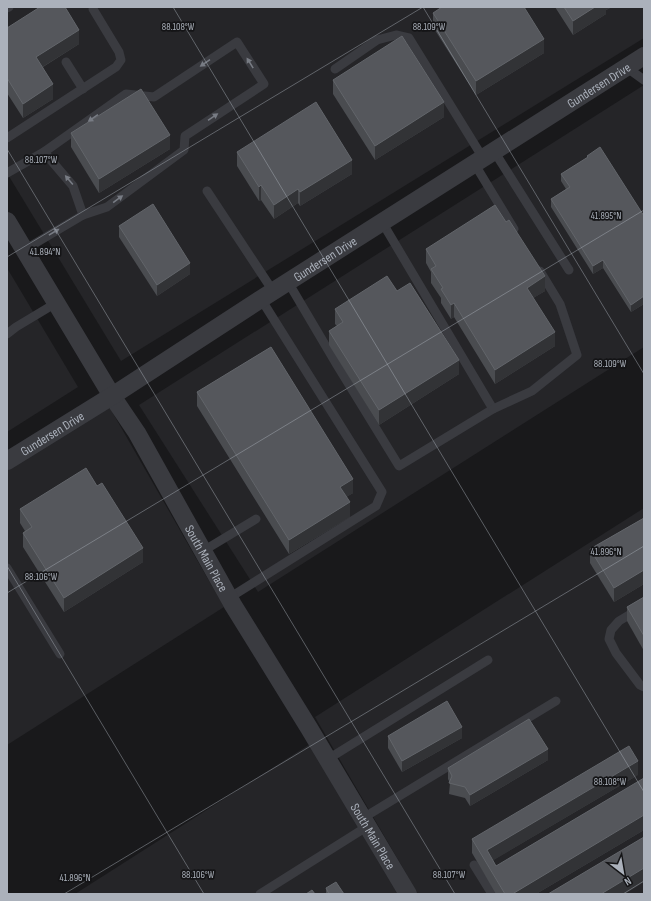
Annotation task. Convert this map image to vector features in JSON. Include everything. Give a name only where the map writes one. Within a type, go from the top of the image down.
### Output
[{"type":"street","name":"Gundersen Drive","points":[[8,457],[112,396],[274,290],[644,56]]},
{"type":"street","name":"South Main Place","points":[[7,221],[112,396],[137,433],[229,598],[328,759],[408,894]]},
{"type":"lane","points":[[7,138],[116,67],[121,60],[119,52],[93,9]]},
{"type":"lane","points":[[335,69],[377,40],[396,35],[409,38],[484,157],[569,270]]},
{"type":"lane","points":[[7,173],[44,152],[126,94],[154,97],[237,42],[264,84],[185,136],[184,150],[107,207],[83,215],[24,250]]},
{"type":"lane","points":[[66,62],[83,89]]},
{"type":"lane","points":[[626,67],[644,80]]},
{"type":"lane","points":[[44,152],[73,186],[83,215]]},
{"type":"lane","points":[[484,157],[518,236]]},
{"type":"lane","points":[[207,191],[274,290],[337,365],[399,466],[493,409],[532,391],[577,355],[560,304],[535,263]]},
{"type":"lane","points":[[382,222],[493,409]]},
{"type":"lane","points":[[229,598],[376,506],[382,492],[274,290]]},
{"type":"lane","points":[[7,334],[56,303]]},
{"type":"lane","points":[[203,551],[256,519]]},
{"type":"lane","points":[[7,568],[60,654]]},
{"type":"lane","points":[[644,606],[618,622],[611,630],[609,639],[616,653],[640,685],[644,687]]},
{"type":"lane","points":[[328,759],[488,660]]},
{"type":"lane","points":[[260,894],[365,822],[556,701]]},
{"type":"lane","points":[[474,865],[492,894]]},
{"type":"shaded area","points":[[7,7],[644,7],[644,38],[121,361],[7,173]]},
{"type":"shaded area","points":[[644,85],[644,347],[258,592],[139,405]]},
{"type":"shaded area","points":[[7,268],[78,387],[7,432]]},
{"type":"shaded area","points":[[107,403],[224,607],[7,745],[7,469]]},
{"type":"shaded area","points":[[644,508],[644,894],[418,894],[315,717]]},
{"type":"shaded area","points":[[310,744],[399,894],[75,894]]},
{"type":"building","points":[[40,7],[65,7],[79,30],[36,57],[53,84],[23,104],[7,78],[7,28]]},
{"type":"building","points":[[442,7],[524,7],[544,39],[476,81],[433,13]]},
{"type":"building","points":[[564,7],[595,7],[573,21]]},
{"type":"building","points":[[402,36],[444,102],[375,146],[333,80]]},
{"type":"building","points":[[141,89],[170,135],[99,179],[71,133]]},
{"type":"building","points":[[316,102],[352,160],[300,192],[298,189],[274,205],[261,185],[259,187],[237,152]]},
{"type":"building","points":[[600,147],[644,216],[644,296],[631,305],[603,260],[593,266],[551,199],[570,187],[561,174],[588,157],[587,156]]},
{"type":"building","points":[[153,204],[190,263],[157,285],[119,226]]},
{"type":"building","points":[[495,205],[506,222],[509,220],[545,276],[527,288],[555,332],[495,370],[454,303],[451,305],[441,289],[443,288],[431,269],[436,266],[426,249]]},
{"type":"building","points":[[387,276],[397,291],[410,283],[459,360],[379,410],[329,331],[343,322],[335,309]]},
{"type":"building","points":[[271,347],[353,479],[340,487],[350,502],[289,540],[197,392]]},
{"type":"building","points":[[86,468],[97,486],[102,483],[143,548],[64,598],[23,533],[32,527],[20,509]]},
{"type":"building","points":[[644,518],[644,570],[614,588],[590,549]]},
{"type":"building","points":[[644,597],[644,636],[627,607]]},
{"type":"building","points":[[447,701],[462,727],[402,761],[388,736]]},
{"type":"building","points":[[529,719],[548,749],[470,795],[465,787],[449,783],[452,776],[448,768]]},
{"type":"building","points":[[629,746],[638,761],[487,850],[496,866],[644,778],[644,815],[514,894],[505,894],[472,839]]},
{"type":"building","points":[[644,837],[644,868],[601,894],[548,894]]},
{"type":"building","points":[[336,882],[344,894],[329,894],[326,888]]},
{"type":"building","points":[[312,890],[315,894],[306,894]]}]
